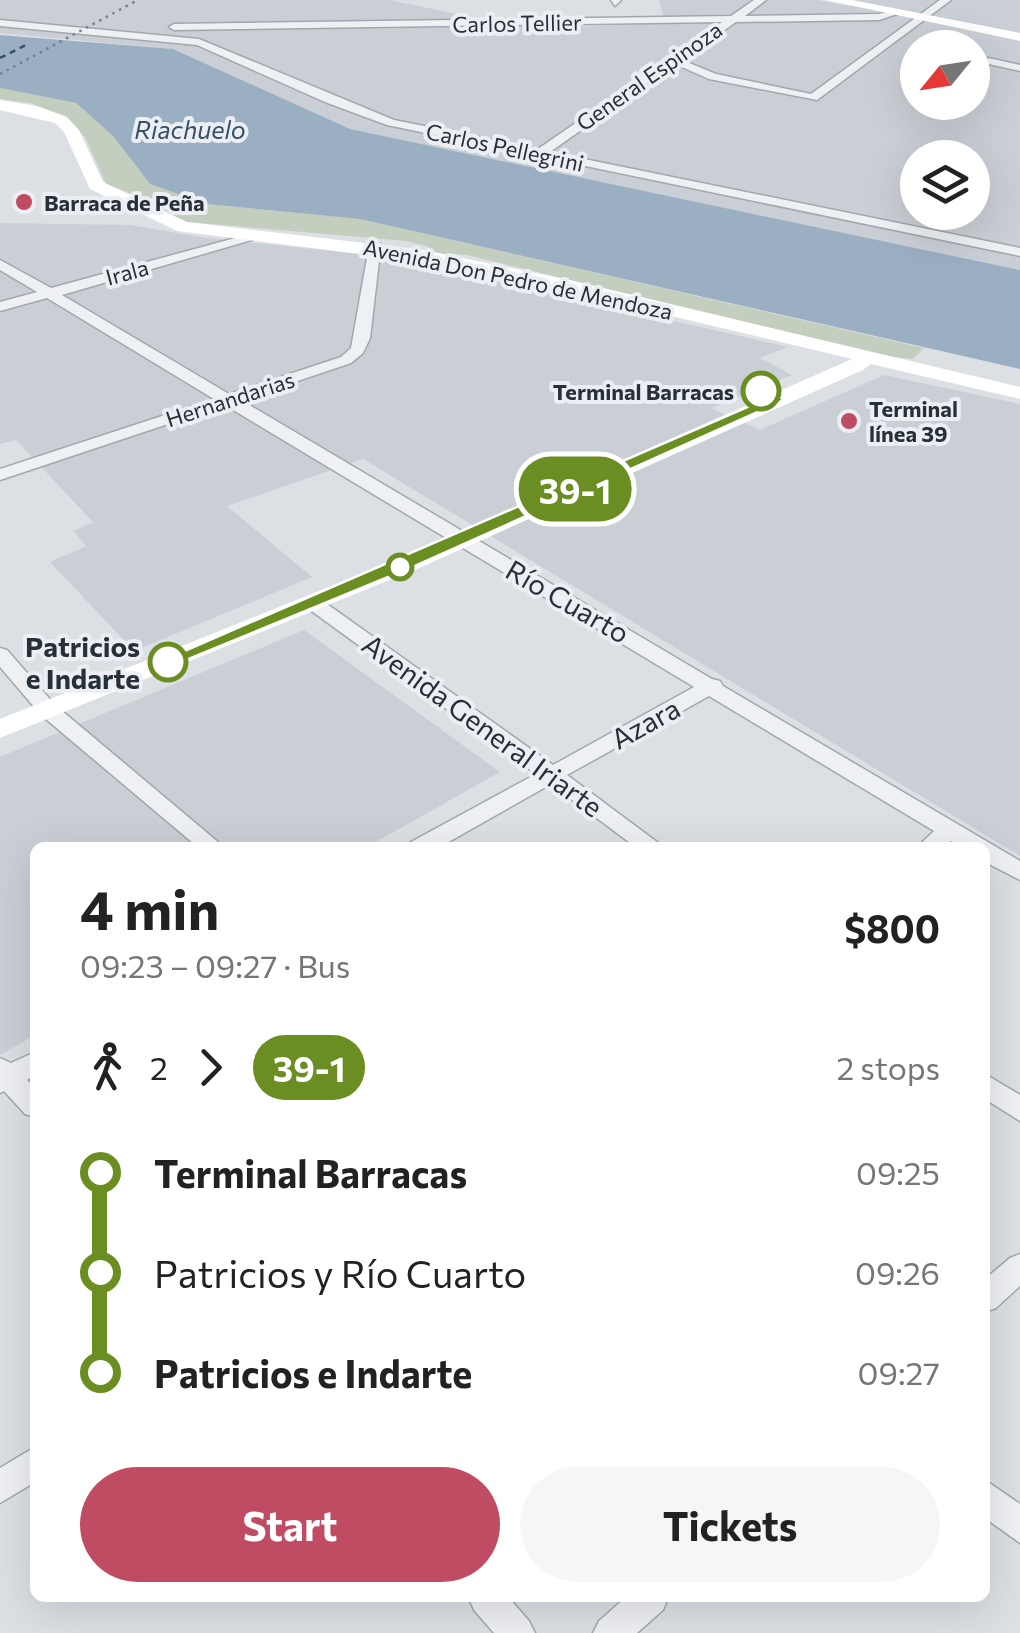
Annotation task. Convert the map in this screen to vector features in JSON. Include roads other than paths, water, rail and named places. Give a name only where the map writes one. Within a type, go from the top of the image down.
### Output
[{"type":"main road","points":[[832,0],[1020,37]]},
{"type":"main road","name":"Avenida Don Pedro de Mendoza","points":[[0,105],[45,113],[65,123],[94,182],[183,226],[376,248],[556,283],[1020,393]]},
{"type":"main road","points":[[0,729],[313,604],[856,366],[866,357]]},
{"type":"street","name":"General Espinoza","points":[[539,154],[761,0]]},
{"type":"street","points":[[674,60],[714,77],[813,98],[946,0]]},
{"type":"street","name":"Carlos Tellier","points":[[140,34],[168,27],[879,17],[895,13]]},
{"type":"street","name":"Carlos Pellegrini","points":[[0,23],[188,40],[223,50],[380,120],[1020,252]]},
{"type":"street","points":[[990,61],[1020,68]]},
{"type":"street","name":"Irala","points":[[0,308],[255,237]]},
{"type":"street","name":"Hernandarias","points":[[0,475],[331,366],[355,354],[362,338],[376,248]]},
{"type":"street","name":"Río Cuarto","points":[[0,264],[971,842]]},
{"type":"street","name":"Avenida General Iriarte","points":[[313,604],[646,842]]},
{"type":"street","points":[[0,654],[48,710],[207,842]]},
{"type":"street","name":"Azara","points":[[430,842],[712,685]]},
{"type":"street","points":[[935,842],[951,830]]},
{"type":"street","name":"Río Cuarto","points":[[990,854],[1020,872]]},
{"type":"street","points":[[30,1064],[3,1076],[30,1101]]},
{"type":"street","points":[[990,1089],[1020,1110]]},
{"type":"street","points":[[990,1293],[1020,1266]]},
{"type":"street","points":[[0,1487],[30,1466]]},
{"type":"street","points":[[990,1501],[1020,1526]]},
{"type":"street","points":[[490,1602],[518,1633]]},
{"type":"street","points":[[612,1633],[647,1602]]},
{"type":"water","name":"Riachuelo","points":[[0,35],[173,49],[350,129],[1020,270],[1020,369],[360,219],[206,204],[150,184],[113,136],[76,103],[0,88]]},
{"type":"railway","points":[[0,74],[138,0]]},
{"type":"place","name":"Barraca de Peña","points":[[24,202]]},
{"type":"place","name":"Terminal Barracas","points":[[761,391]]},
{"type":"place","name":"Terminal línea 39","points":[[849,421]]},
{"type":"place","name":"Patricios e Indarte","points":[[168,662]]}]
